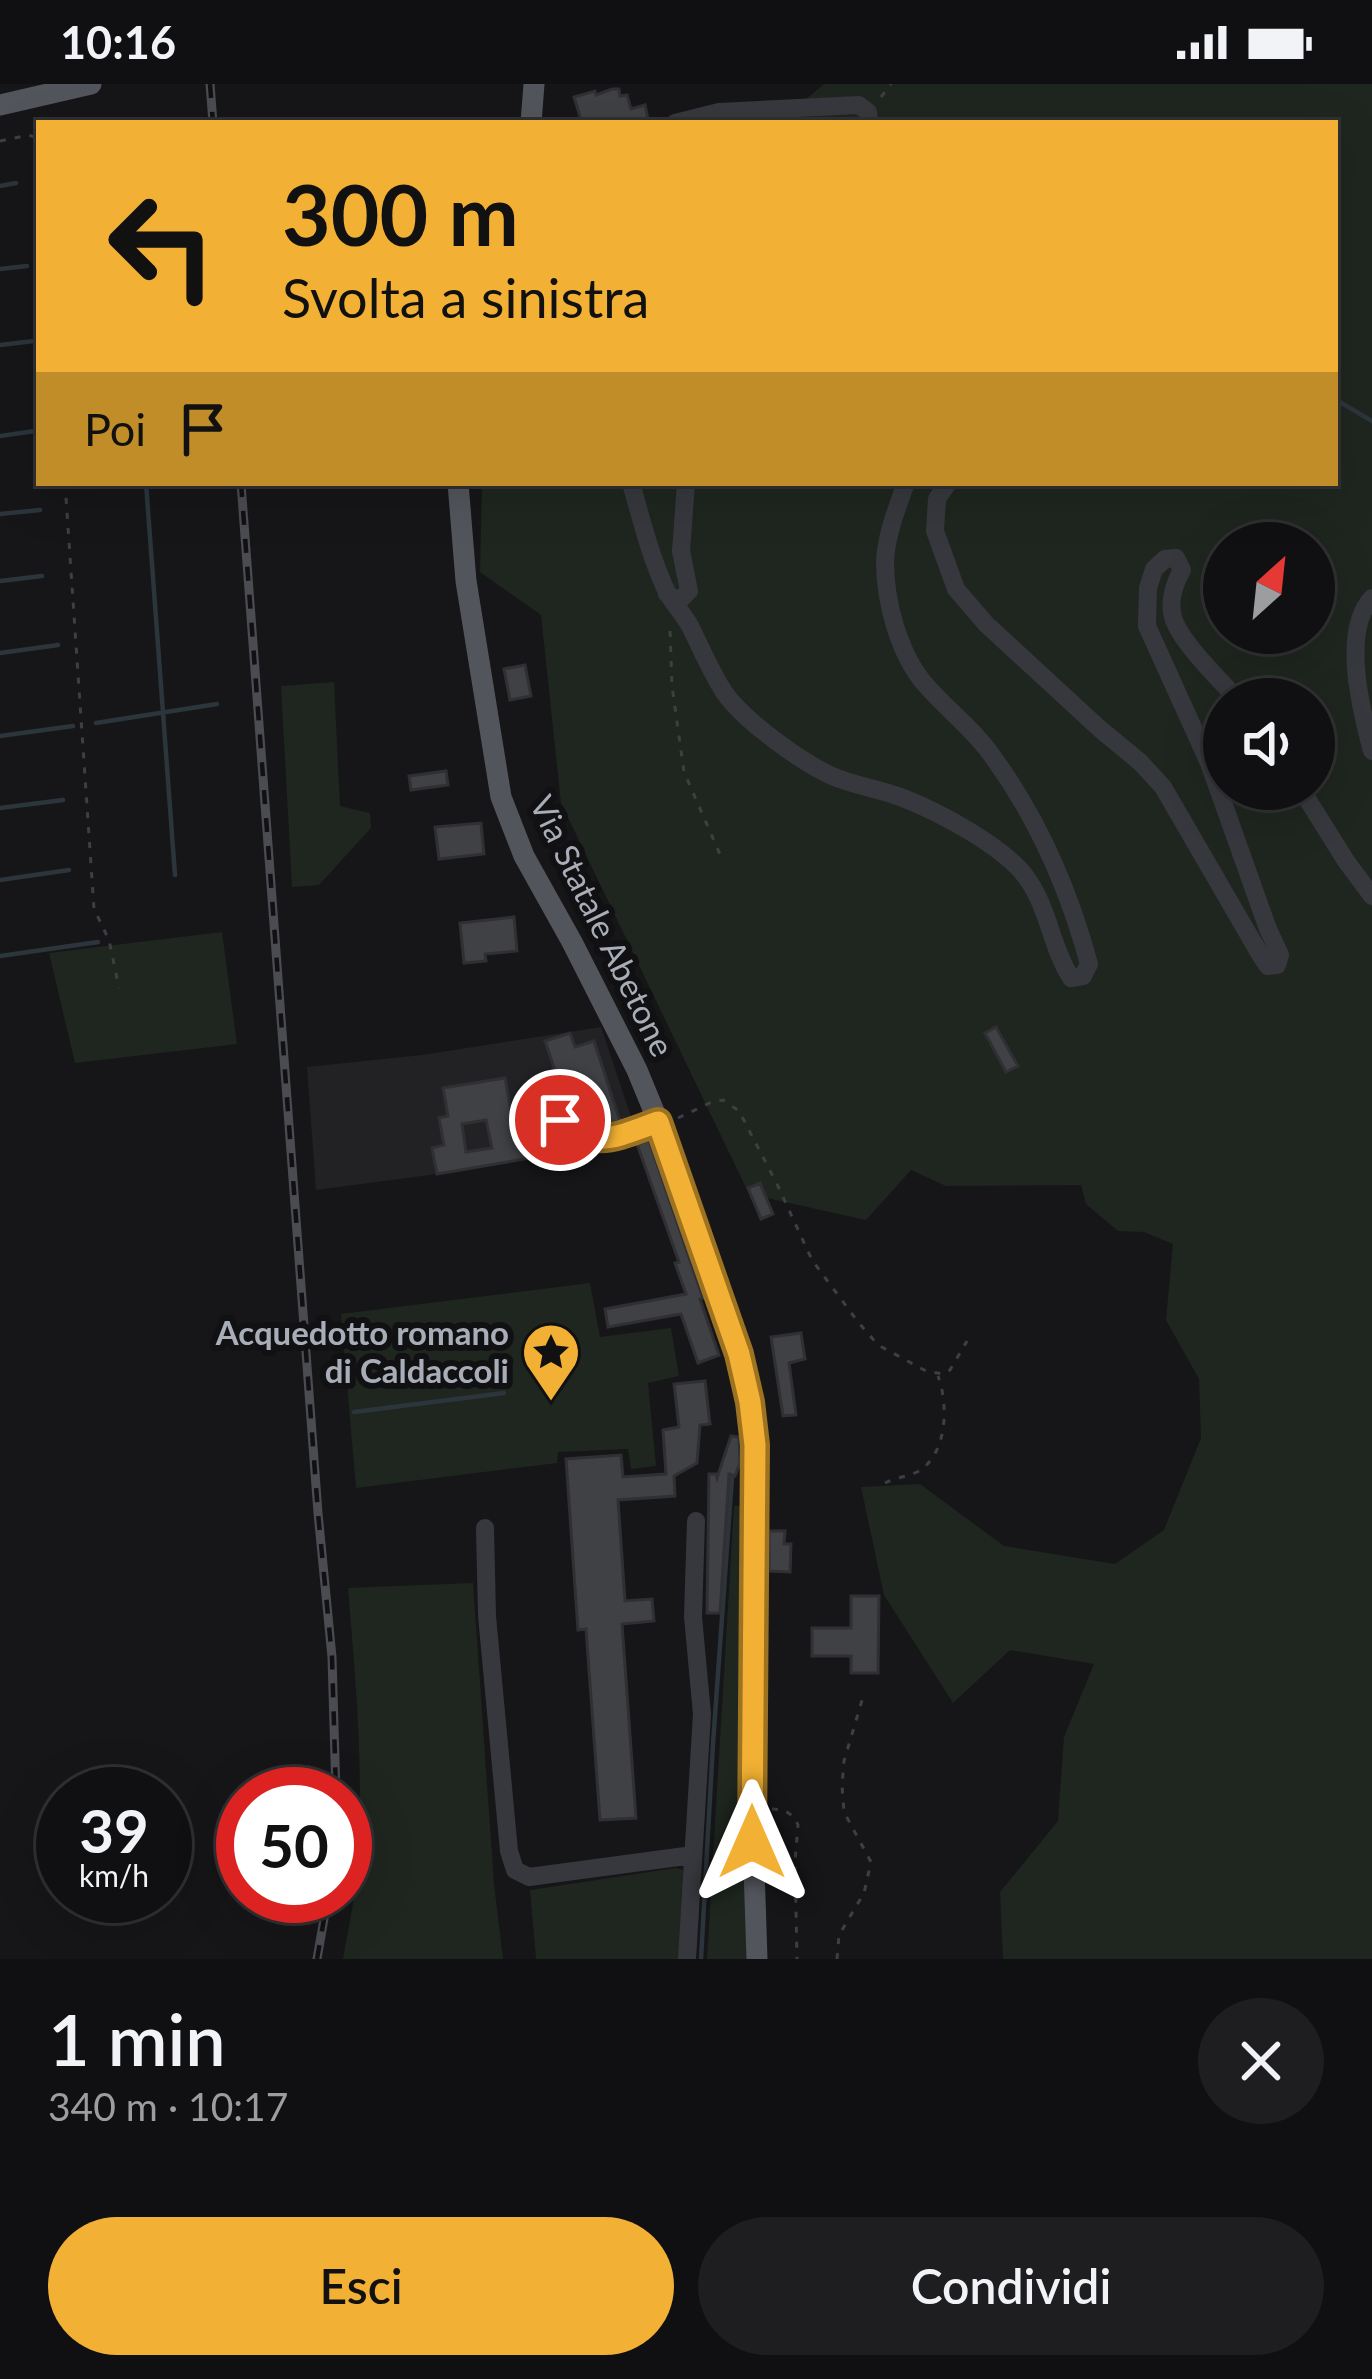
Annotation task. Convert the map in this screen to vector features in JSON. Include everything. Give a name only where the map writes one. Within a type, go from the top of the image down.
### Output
[{"type":"main road","points":[[0,105],[91,84]]},
{"type":"main road","points":[[531,120],[534,84]]},
{"type":"main road","name":"Via Statale Abetone","points":[[458,486],[466,581],[501,797],[524,856],[617,1027],[659,1124],[739,1354],[750,1402],[755,1445],[752,1807],[757,1959]]},
{"type":"lane","points":[[687,120],[718,112],[859,105],[868,112],[869,120]]},
{"type":"lane","points":[[632,486],[667,593],[683,613],[726,695],[801,760],[835,777],[904,798],[999,852],[1025,876],[1050,922],[1071,977],[1083,976],[1089,964],[1057,868],[993,756],[922,681],[903,646],[892,612],[885,562],[892,521],[905,486]]},
{"type":"lane","points":[[667,593],[679,601],[689,591],[681,551],[686,486]]},
{"type":"lane","points":[[946,486],[937,500],[935,531],[956,589],[986,624],[1163,787],[1268,966],[1276,965],[1280,955],[1225,810]]},
{"type":"lane","points":[[1203,750],[1148,626],[1148,588],[1154,569],[1166,559],[1176,558],[1182,570],[1171,602],[1175,624],[1220,678]]},
{"type":"lane","points":[[1372,598],[1361,611],[1355,678],[1372,751]]},
{"type":"lane","points":[[1314,810],[1372,896]]},
{"type":"lane","points":[[547,1104],[571,1131],[583,1137],[614,1137],[659,1124]]},
{"type":"lane","points":[[688,1959],[702,1714],[693,1616],[696,1522]]},
{"type":"lane","points":[[484,1528],[487,1616],[509,1851],[515,1870],[529,1876],[693,1855]]},
{"type":"path","points":[[0,142],[29,135],[36,138]]},
{"type":"path","points":[[65,486],[94,909],[109,940],[119,988]]},
{"type":"path","points":[[670,631],[674,708],[684,772],[722,859]]},
{"type":"path","points":[[659,1124],[712,1102],[731,1104],[778,1184],[812,1260],[878,1345],[937,1374],[950,1370],[967,1341]]},
{"type":"path","points":[[885,1483],[925,1468],[941,1441],[945,1400],[937,1374]]},
{"type":"path","points":[[837,1959],[839,1935],[864,1893],[871,1862],[844,1812],[842,1786],[844,1761],[863,1697]]},
{"type":"path","points":[[752,1807],[784,1810],[798,1825],[797,1959]]},
{"type":"shaded area","points":[[824,84],[1372,84],[1372,1959],[1003,1959],[1000,1892],[1058,1821],[1064,1737],[1094,1664],[1010,1650],[953,1703],[884,1595],[861,1487],[920,1484],[1004,1546],[1115,1564],[1164,1530],[1201,1438],[1199,1379],[1166,1320],[1173,1244],[1144,1232],[1118,1231],[1086,1204],[1081,1185],[946,1186],[911,1170],[866,1220],[749,1194],[561,803],[541,615],[480,572],[482,486],[1338,486],[1338,120],[781,120]]},
{"type":"shaded area","points":[[334,682],[340,806],[370,813],[371,828],[319,885],[292,887],[281,686]]},
{"type":"shaded area","points":[[222,932],[237,1044],[75,1063],[49,953]]},
{"type":"shaded area","points":[[601,1027],[638,1138],[316,1190],[307,1067],[422,1055]]},
{"type":"shaded area","points":[[590,1283],[600,1337],[671,1328],[679,1376],[648,1383],[656,1466],[631,1469],[628,1449],[558,1452],[557,1463],[356,1488],[341,1314]]},
{"type":"shaded area","points":[[734,1506],[746,1506],[742,1624],[749,1959],[707,1959]]},
{"type":"shaded area","points":[[473,1583],[503,1959],[343,1959],[349,1923],[372,1923],[372,1767],[359,1767],[348,1588]]},
{"type":"shaded area","points":[[676,1868],[686,1876],[679,1959],[536,1959],[530,1890]]},
{"type":"building","points":[[619,89],[620,96],[627,95],[631,109],[645,105],[648,119],[581,120],[574,97],[595,91],[596,95]]},
{"type":"building","points":[[525,665],[531,696],[510,700],[504,669]]},
{"type":"building","points":[[446,771],[448,785],[411,790],[409,776]]},
{"type":"building","points":[[481,823],[484,854],[439,859],[435,827]]},
{"type":"building","points":[[514,917],[517,951],[485,954],[486,961],[464,963],[460,923]]},
{"type":"building","points":[[996,1027],[1018,1066],[1006,1072],[985,1033]]},
{"type":"building","points":[[570,1033],[575,1047],[594,1041],[620,1121],[590,1123],[567,1106],[545,1041]]},
{"type":"building","points":[[505,1078],[515,1132],[548,1126],[553,1154],[437,1174],[432,1148],[444,1145],[439,1118],[448,1116],[443,1088]],"holes":[[[486,1120],[492,1148],[466,1152],[462,1124]]]},
{"type":"building","points":[[649,1140],[719,1355],[698,1363],[681,1314],[608,1327],[605,1309],[686,1294],[637,1144]]},
{"type":"building","points":[[760,1183],[773,1214],[761,1219],[748,1188]]},
{"type":"building","points":[[801,1333],[805,1359],[789,1363],[796,1415],[783,1416],[771,1337]]},
{"type":"building","points":[[705,1381],[710,1424],[700,1425],[697,1463],[674,1476],[675,1496],[618,1500],[625,1601],[652,1599],[654,1621],[622,1624],[636,1818],[600,1820],[586,1629],[578,1630],[566,1459],[621,1455],[623,1477],[666,1474],[663,1430],[679,1427],[674,1384]]},
{"type":"building","points":[[731,1436],[739,1437],[740,1463],[735,1476],[729,1474],[720,1613],[707,1613],[709,1474],[717,1478]]},
{"type":"building","points":[[769,1531],[785,1531],[784,1544],[791,1544],[790,1572],[769,1571]]},
{"type":"building","points":[[851,1596],[879,1596],[878,1673],[851,1673],[851,1656],[812,1656],[812,1628],[851,1628]]},
{"type":"waterway","points":[[0,186],[16,183]]},
{"type":"waterway","points":[[0,269],[27,266]]},
{"type":"waterway","points":[[0,345],[34,341]]},
{"type":"waterway","points":[[1338,401],[1372,421]]},
{"type":"waterway","points":[[0,436],[35,431]]},
{"type":"waterway","points":[[146,486],[175,875]]},
{"type":"waterway","points":[[0,514],[40,510]]},
{"type":"waterway","points":[[0,581],[42,576]]},
{"type":"waterway","points":[[0,653],[58,645]]},
{"type":"waterway","points":[[96,723],[217,704]]},
{"type":"waterway","points":[[0,736],[73,726]]},
{"type":"waterway","points":[[0,808],[63,800]]},
{"type":"waterway","points":[[0,880],[69,870]]},
{"type":"waterway","points":[[0,956],[98,942]]},
{"type":"waterway","points":[[354,1412],[504,1393]]},
{"type":"waterway","points":[[701,1959],[732,1477]]},
{"type":"railway","points":[[210,84],[213,120]]},
{"type":"railway","points":[[241,486],[332,1657],[335,1767]]},
{"type":"railway","points":[[317,1959],[323,1923]]},
{"type":"place","name":"Acquedotto romano di Caldaccoli","points":[[551,1403]]},
{"type":"route","points":[[560,1120],[583,1137],[598,1138],[658,1122],[744,1372],[755,1445],[752,1842]]}]
